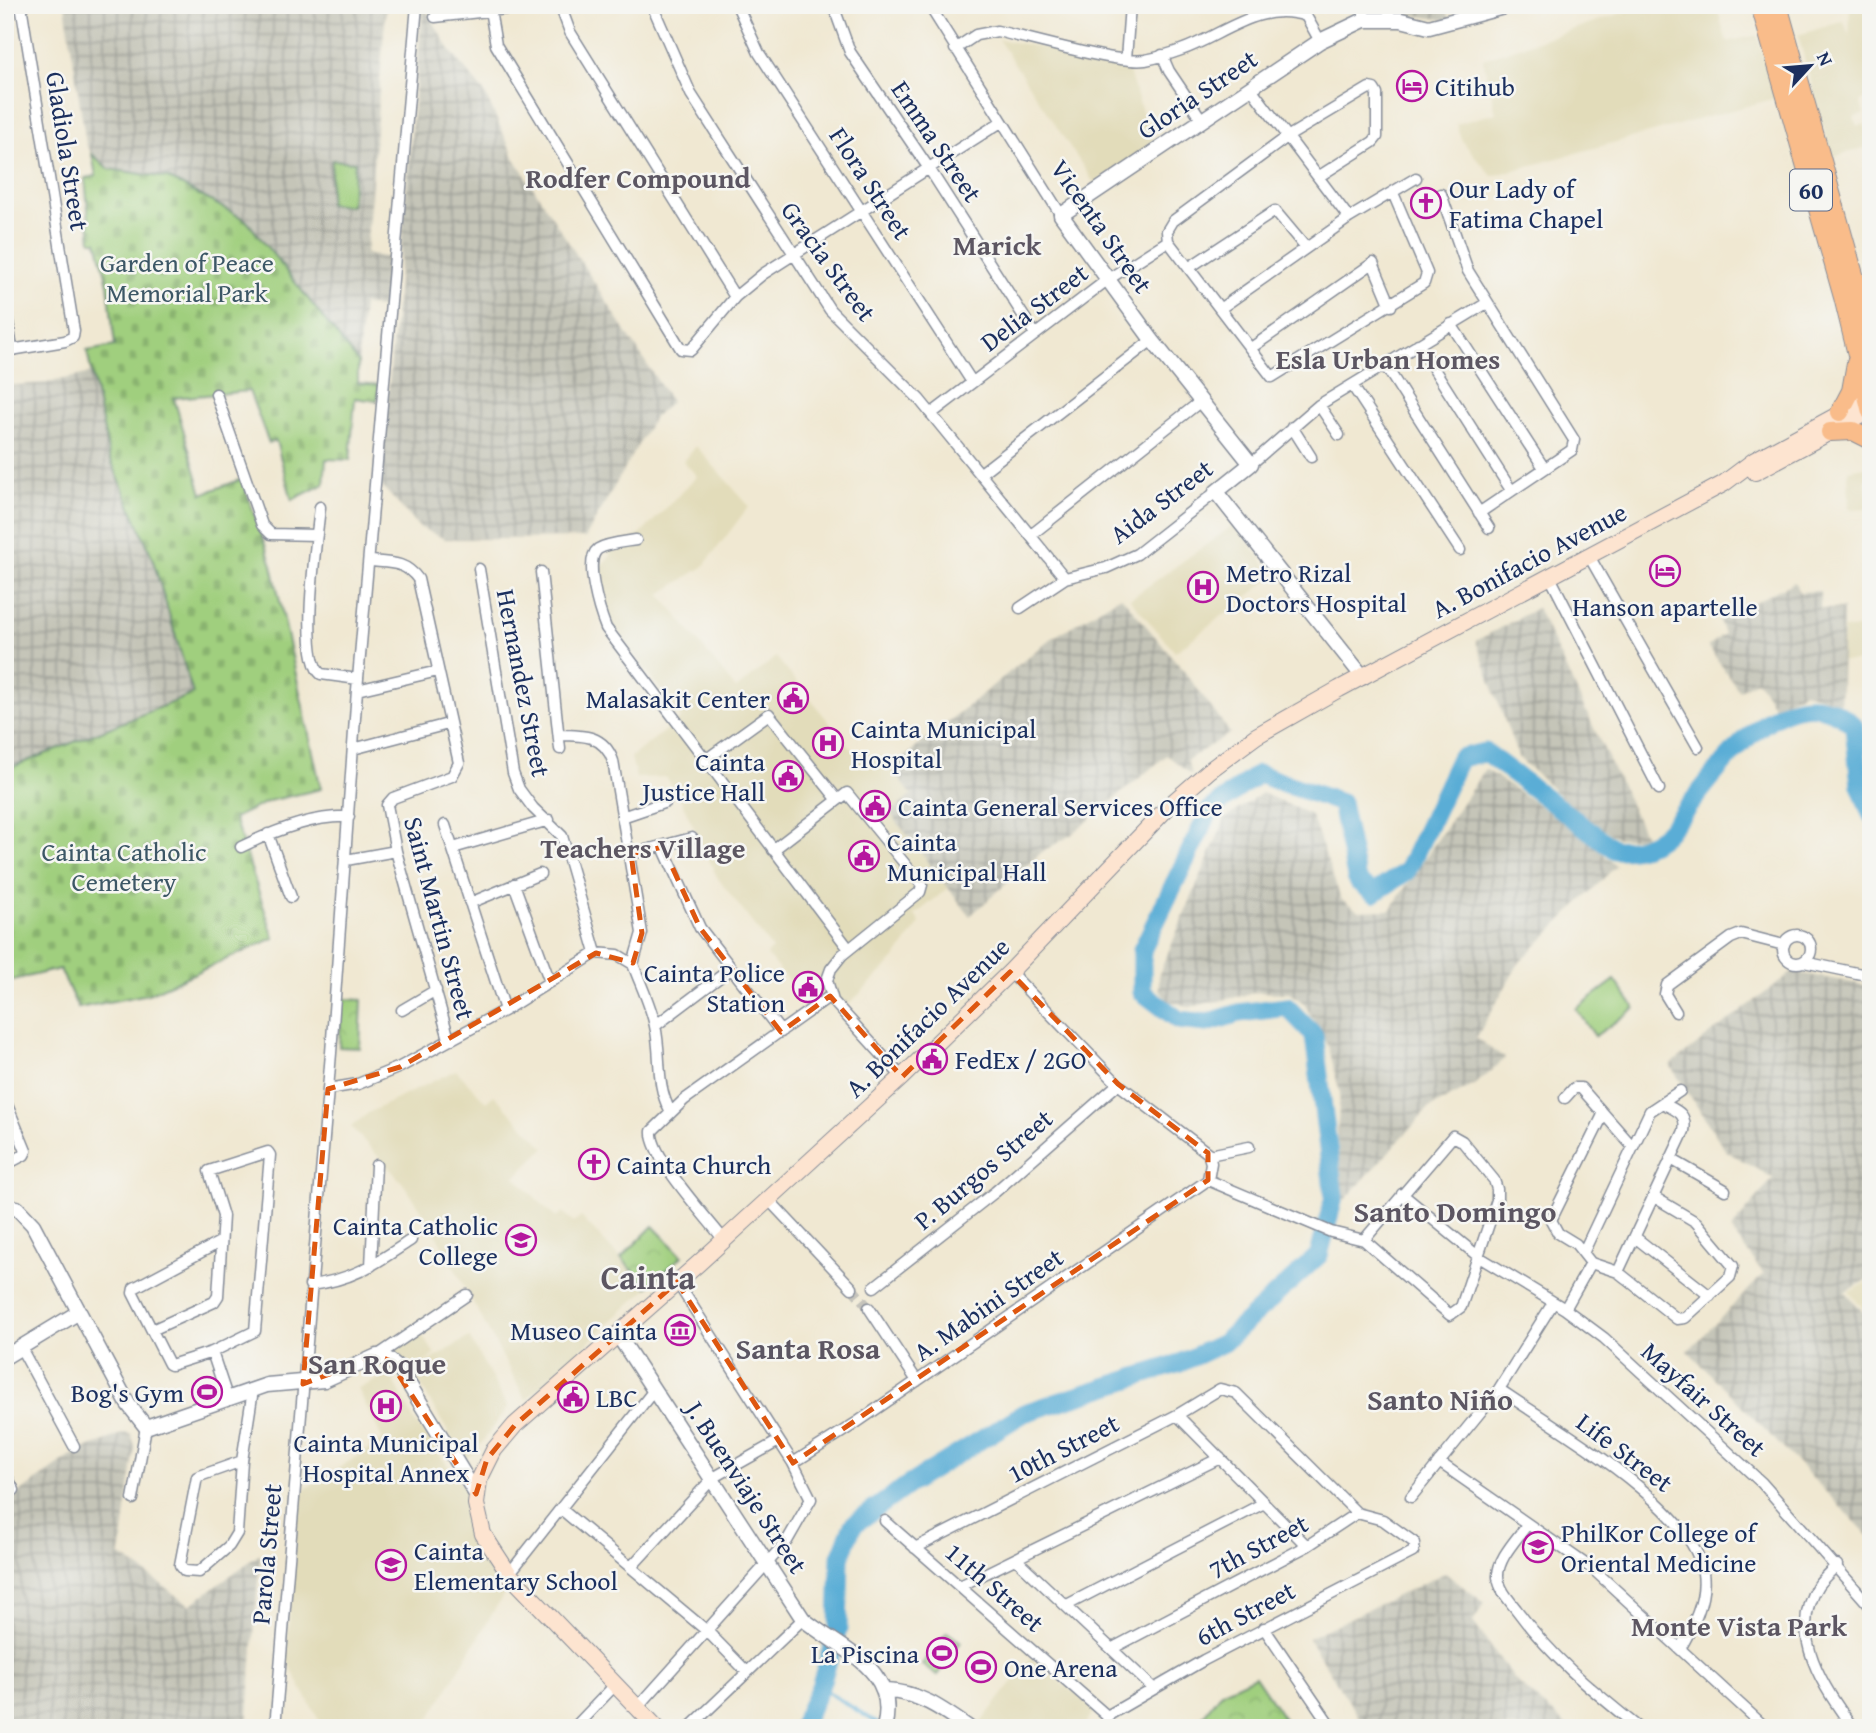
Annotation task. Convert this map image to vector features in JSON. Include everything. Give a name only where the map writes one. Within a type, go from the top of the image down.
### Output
[{"type":"main road","name":"60","points":[[1760,5],[1870,406]]},
{"type":"main road","name":"60","points":[[1778,5],[1871,335]]},
{"type":"main road","points":[[1840,412],[1854,381],[1857,353]]},
{"type":"main road","name":"A. Bonifacio Avenue","points":[[476,1494],[482,1471],[501,1441],[902,1077],[1010,972],[1171,804],[1210,770],[1256,736],[1723,484],[1746,466],[1840,412],[1870,406]]},
{"type":"main road","name":"A. Bonifacio Avenue","points":[[1723,484],[1739,480],[1830,432],[1870,406]]},
{"type":"main road","points":[[1830,432],[1853,430],[1871,440]]},
{"type":"main road","points":[[476,1494],[483,1534],[509,1574],[657,1728]]},
{"type":"street","name":"Gladiola Street","points":[[9,350],[65,341],[73,337],[74,331],[21,5]]},
{"type":"street","name":"Parola Street","points":[[277,1726],[310,1285],[346,860],[357,684],[370,561],[417,5]]},
{"type":"street","points":[[435,17],[541,5]]},
{"type":"street","points":[[560,5],[570,32],[734,297]]},
{"type":"street","name":"Gracia Street","points":[[652,5],[691,94],[830,310],[853,337],[932,414],[1065,578]]},
{"type":"street","name":"Flora Street","points":[[737,5],[759,53],[972,382]]},
{"type":"street","name":"Emma Street","points":[[833,5],[850,52],[930,170],[1035,334]]},
{"type":"street","name":"Vicenta Street","points":[[929,5],[1061,215],[1152,340],[1251,464]]},
{"type":"street","points":[[1126,59],[1130,5]]},
{"type":"street","points":[[1364,13],[1429,27],[1511,5]]},
{"type":"street","points":[[490,10],[496,45],[681,349],[691,350],[734,297],[763,274],[930,170],[1001,122]]},
{"type":"street","points":[[955,49],[976,35],[997,31],[1126,59],[1143,60],[1183,49],[1249,15],[1290,11],[1306,16],[1320,41]]},
{"type":"street","name":"Gloria Street","points":[[1061,215],[1364,13]]},
{"type":"street","points":[[1162,55],[1169,71],[1202,120]]},
{"type":"street","points":[[1250,87],[1349,218]]},
{"type":"street","points":[[1318,177],[1374,142],[1377,137],[1377,94],[1369,88],[1287,137],[1173,222],[1167,231],[1168,241],[1272,377],[1391,306],[1424,283],[1427,273],[1393,193]]},
{"type":"street","points":[[1221,308],[1349,218],[1416,178]]},
{"type":"street","points":[[1441,194],[1468,271],[1574,440],[1572,450],[1479,513]]},
{"type":"street","points":[[1190,267],[1275,211],[1306,248]]},
{"type":"street","name":"Delia Street","points":[[932,414],[1107,280],[1168,241]]},
{"type":"street","points":[[1251,348],[1373,263],[1391,306]]},
{"type":"street","points":[[5,301],[9,350]]},
{"type":"street","name":"Aida Street","points":[[1020,608],[1065,578],[1123,562],[1251,464],[1319,405],[1487,303]]},
{"type":"street","points":[[1451,324],[1544,468]]},
{"type":"street","points":[[981,473],[1152,340]]},
{"type":"street","points":[[1418,344],[1511,490]]},
{"type":"street","points":[[1385,365],[1489,528]]},
{"type":"street","points":[[1352,385],[1460,550]]},
{"type":"street","points":[[216,394],[262,525],[271,534],[317,535]]},
{"type":"street","points":[[1031,535],[1201,401]]},
{"type":"street","points":[[1319,405],[1339,435]]},
{"type":"street","points":[[1289,432],[1311,457]]},
{"type":"street","points":[[1216,492],[1363,677]]},
{"type":"street","points":[[320,507],[310,617],[312,664],[321,674],[357,684],[438,671]]},
{"type":"street","points":[[636,540],[604,546],[593,554],[591,561],[601,616],[612,639],[849,949]]},
{"type":"street","points":[[1589,556],[1698,747]]},
{"type":"street","name":"Saint Martin Street","points":[[370,561],[401,563],[411,569],[418,579],[459,768],[452,776],[390,800],[387,810],[449,1039]]},
{"type":"street","name":"Hernandez Street","points":[[479,569],[513,773],[526,798],[562,836],[596,953]]},
{"type":"street","points":[[541,572],[560,749]]},
{"type":"street","points":[[1550,577],[1659,789]]},
{"type":"street","points":[[704,761],[769,714],[837,799]]},
{"type":"street","points":[[353,748],[448,724]]},
{"type":"street","points":[[559,735],[586,735],[609,750],[631,854],[642,933],[633,964],[655,1026],[658,1074],[662,1096],[670,1111]]},
{"type":"street","points":[[773,850],[845,793],[852,797],[922,887],[920,892],[849,949],[828,974],[830,996],[902,1077]]},
{"type":"street","points":[[622,817],[666,802]]},
{"type":"street","points":[[241,847],[268,834],[302,826],[324,816],[349,817]]},
{"type":"street","points":[[453,848],[549,820]]},
{"type":"street","points":[[445,825],[505,1010]]},
{"type":"street","points":[[268,834],[291,897]]},
{"type":"street","points":[[631,854],[692,838]]},
{"type":"street","points":[[663,846],[700,928],[729,970],[780,1032]]},
{"type":"street","points":[[346,860],[396,850]]},
{"type":"street","points":[[470,903],[540,874]]},
{"type":"street","points":[[514,884],[550,982]]},
{"type":"street","points":[[1676,1012],[1665,994],[1667,985],[1731,938],[1741,934],[1784,945]]},
{"type":"street","points":[[1784,945],[1790,937],[1803,937],[1809,943],[1807,959]]},
{"type":"street","points":[[1784,945],[1788,960],[1807,959],[1871,969]]},
{"type":"street","points":[[328,1088],[358,1084],[400,1067],[505,1010],[596,953],[618,955],[633,964]]},
{"type":"street","points":[[1807,959],[1871,976]]},
{"type":"street","points":[[655,1026],[729,970]]},
{"type":"street","points":[[1010,972],[1118,1084],[1209,1155],[1249,1147]]},
{"type":"street","points":[[402,1010],[436,989]]},
{"type":"street","points":[[724,1240],[652,1144],[652,1131],[670,1111],[830,996]]},
{"type":"street","name":"P. Burgos Street","points":[[874,1287],[995,1192],[1118,1084]]},
{"type":"street","points":[[1565,1098],[1574,1088],[1581,1087],[1632,1146]]},
{"type":"street","points":[[1584,1251],[1650,1111],[1680,1091]]},
{"type":"street","points":[[5,1100],[26,1147],[24,1155],[5,1165]]},
{"type":"street","points":[[1619,1272],[1686,1121],[1682,1114],[1664,1104]]},
{"type":"street","points":[[1603,1115],[1551,1220],[1558,1233],[1584,1251],[1591,1263],[1619,1272],[1677,1319],[1685,1318],[1730,1277],[1733,1266],[1696,1222],[1654,1197]]},
{"type":"street","points":[[1209,1155],[1208,1180],[1331,1232],[1364,1240],[1450,1315],[1461,1307],[1479,1258],[1497,1200],[1494,1180],[1462,1141],[1453,1136],[1364,1240]]},
{"type":"street","points":[[152,1330],[217,1299],[223,1216],[208,1173],[211,1169],[265,1151],[270,1155],[256,1327],[252,1335],[212,1352],[169,1364],[152,1330],[134,1293],[138,1285],[220,1242]]},
{"type":"street","points":[[1671,1159],[1725,1189]]},
{"type":"street","points":[[371,1266],[376,1165]]},
{"type":"street","name":"A. Mabini Street","points":[[793,1463],[917,1381],[1208,1180]]},
{"type":"street","name":"Mayfair Street","points":[[1402,1194],[1479,1258],[1565,1309],[1604,1338],[1762,1483],[1837,1565],[1871,1607]]},
{"type":"street","points":[[768,1199],[852,1288]]},
{"type":"street","points":[[5,1208],[16,1208],[33,1225],[128,1404],[146,1427],[133,1499]]},
{"type":"street","points":[[1636,1238],[1710,1296]]},
{"type":"street","points":[[310,1285],[339,1282],[371,1266],[411,1240]]},
{"type":"street","points":[[1565,1309],[1591,1263]]},
{"type":"street","points":[[638,1707],[787,1541],[811,1499],[793,1463],[777,1442],[737,1372],[677,1282]]},
{"type":"street","points":[[146,1427],[267,1385],[303,1384],[324,1380],[377,1356],[467,1295]]},
{"type":"street","points":[[1411,1497],[1499,1389],[1553,1303]]},
{"type":"street","points":[[869,1308],[917,1381]]},
{"type":"street","points":[[5,1357],[79,1312]]},
{"type":"street","name":"J. Buenviaje Street","points":[[618,1335],[803,1619],[872,1669],[886,1690]]},
{"type":"street","points":[[21,1348],[74,1446]]},
{"type":"street","points":[[212,1352],[229,1400]]},
{"type":"street","points":[[377,1356],[389,1360],[399,1368],[476,1494]]},
{"type":"street","name":"10th Street","points":[[915,1548],[1178,1415],[1209,1394],[1228,1389],[1357,1513]]},
{"type":"street","name":"Life Street","points":[[1499,1389],[1650,1494],[1686,1533],[1703,1573],[1702,1598],[1680,1649]]},
{"type":"street","points":[[242,1461],[197,1477],[180,1565],[185,1571],[199,1572],[229,1546],[237,1534],[242,1461],[253,1390]]},
{"type":"street","points":[[509,1574],[654,1390]]},
{"type":"street","points":[[1178,1415],[1307,1546]]},
{"type":"street","points":[[632,1566],[713,1478],[777,1442]]},
{"type":"street","points":[[960,1586],[1220,1458]]},
{"type":"street","points":[[1438,1462],[1526,1526],[1594,1570],[1766,1728]]},
{"type":"street","points":[[5,1473],[14,1490]]},
{"type":"street","points":[[1067,1605],[1264,1503]]},
{"type":"street","points":[[561,1509],[707,1631],[747,1672]]},
{"type":"street","name":"7th Street","points":[[1113,1648],[1307,1546],[1357,1513]]},
{"type":"street","name":"6th Street","points":[[1107,1716],[1153,1688],[1416,1548],[1412,1538],[1383,1520],[1357,1513]]},
{"type":"street","name":"11th Street","points":[[885,1521],[1107,1716]]},
{"type":"street","points":[[1526,1526],[1500,1565],[1498,1577],[1504,1593],[1538,1640],[1562,1666],[1639,1728]]},
{"type":"street","points":[[1016,1559],[1153,1688]]},
{"type":"street","points":[[1837,1565],[1818,1585],[1809,1609],[1811,1659],[1823,1686],[1853,1728]]},
{"type":"street","points":[[689,1728],[803,1619]]},
{"type":"street","points":[[1264,1628],[1332,1728]]},
{"type":"street","points":[[574,1728],[616,1684]]},
{"type":"street","points":[[884,1728],[886,1690],[908,1692],[927,1700],[969,1728]]},
{"type":"street","points":[[1107,1716],[1108,1728]]},
{"type":"highlighted area","points":[[663,847],[700,928],[781,1032],[830,996],[902,1077],[1010,972],[1118,1084],[1208,1153],[1208,1180],[793,1463],[677,1282],[515,1425],[487,1459],[476,1494],[389,1360],[377,1356],[303,1384],[328,1089],[400,1067],[596,953],[633,963],[642,933],[631,854]]},
{"type":"shaded area","points":[[65,5],[386,5],[366,254],[389,258],[385,309],[363,304],[358,362],[328,325],[168,178],[109,169],[92,154],[86,144]]},
{"type":"shaded area","points":[[423,5],[452,53],[484,92],[515,159],[671,402],[654,417],[585,538],[445,539],[419,527],[380,484]]},
{"type":"shaded area","points":[[1402,5],[1444,5],[1451,21],[1402,13]]},
{"type":"shaded area","points":[[1646,5],[1716,5],[1727,42],[1757,35],[1776,98],[1492,176],[1462,141],[1456,124],[1496,113],[1483,59]]},
{"type":"shaded area","points":[[1850,5],[1871,5],[1871,98],[1860,101],[1864,114],[1854,117],[1857,126],[1865,124],[1871,146],[1832,157],[1798,35],[1844,21],[1849,36]]},
{"type":"shaded area","points":[[998,39],[1126,64],[1154,146],[1094,183]]},
{"type":"shaded area","points":[[91,373],[109,456],[151,554],[193,694],[5,770],[5,386],[47,383]]},
{"type":"shaded area","points":[[696,446],[749,506],[703,567],[660,594],[736,689],[776,657],[865,766],[881,755],[912,795],[890,813],[948,888],[915,915],[920,923],[894,960],[844,1009],[830,992],[810,1007],[766,954],[772,949],[717,877],[679,796],[665,777],[636,778],[631,757],[681,718],[609,620],[596,570],[611,556],[607,548],[640,535],[697,476],[683,461]]},
{"type":"shaded area","points":[[1871,466],[1870,479],[1865,480],[1870,508],[1849,509],[1848,470]]},
{"type":"shaded area","name":"Metro Rizal Doctors Hospital","points":[[1235,524],[1274,576],[1175,652],[1130,599]]},
{"type":"shaded area","points":[[1794,582],[1800,592],[1820,591],[1820,609],[1843,609],[1840,704],[1804,691],[1774,707],[1757,680],[1739,691],[1708,646],[1724,634],[1719,620]]},
{"type":"shaded area","points":[[1121,596],[1184,671],[1230,733],[1187,760],[1192,775],[1167,755],[1071,835],[1043,851],[970,916],[890,813],[912,795],[891,768],[1049,640]]},
{"type":"shaded area","points":[[1537,608],[1646,838],[1618,838],[1584,818],[1518,757],[1476,641]]},
{"type":"shaded area","points":[[1843,629],[1871,629],[1871,662],[1841,661]]},
{"type":"shaded area","points":[[1485,769],[1587,838],[1616,866],[1519,963],[1476,1038],[1505,1058],[1476,1084],[1429,1108],[1342,1203],[1337,1135],[1340,1093],[1329,1048],[1304,1003],[1289,993],[1259,992],[1190,1007],[1167,1000],[1159,989],[1159,974],[1225,819],[1262,793],[1311,815],[1341,899],[1359,911],[1390,910]]},
{"type":"shaded area","points":[[1793,972],[1871,986],[1871,1278],[1845,1292],[1871,1321],[1871,1538],[1688,1351],[1764,1274],[1731,1230],[1773,1178],[1726,1151],[1670,1065]]},
{"type":"shaded area","name":"Cainta Catholic College","points":[[456,1070],[486,1102],[494,1095],[545,1148],[515,1177],[556,1218],[563,1212],[574,1223],[581,1217],[648,1287],[526,1400],[429,1221],[402,1182],[351,1127],[368,1113]]},
{"type":"shaded area","points":[[1871,1280],[1871,1318],[1849,1292]]},
{"type":"shaded area","points":[[419,1331],[435,1354],[421,1366],[469,1337],[508,1407],[481,1444],[474,1448],[476,1452],[464,1459],[412,1371],[408,1373],[392,1350]]},
{"type":"shaded area","name":"Cainta Elementary School","points":[[390,1373],[415,1422],[470,1495],[478,1530],[472,1535],[504,1594],[424,1728],[323,1728],[286,1659],[299,1493],[383,1440],[358,1389]]},
{"type":"shaded area","points":[[125,1433],[131,1435],[135,1446],[120,1555],[190,1605],[260,1554],[247,1728],[5,1728],[5,1503],[77,1452]]},
{"type":"shaded area","points":[[1445,1573],[1485,1603],[1473,1622],[1515,1680],[1569,1728],[1366,1728],[1308,1638]]},
{"type":"shaded area","points":[[1031,1659],[1095,1710],[1082,1728],[978,1726]]},
{"type":"green space","name":"Cainta Catholic Cemetery","points":[[92,154],[109,169],[168,178],[246,220],[358,362],[358,383],[379,385],[377,401],[355,398],[350,460],[326,459],[324,484],[292,500],[276,441],[269,443],[249,391],[174,398],[202,494],[242,479],[272,565],[321,789],[269,801],[234,818],[274,938],[148,994],[78,1008],[60,969],[5,982],[5,770],[193,694],[151,554],[109,456],[87,351],[115,346],[108,284],[97,241],[91,241],[85,178],[96,176]]},
{"type":"green space","points":[[332,160],[355,162],[351,206],[329,204]]},
{"type":"green space","points":[[1615,980],[1635,1008],[1595,1036],[1576,1009]]},
{"type":"green space","points":[[342,999],[362,1000],[360,1048],[339,1047]]},
{"type":"green space","points":[[653,1226],[682,1256],[648,1287],[621,1258]]},
{"type":"green space","name":"La Piscina","points":[[947,1632],[961,1642],[937,1675],[922,1664]]},
{"type":"green space","points":[[1255,1676],[1290,1728],[1194,1728],[1221,1692]]},
{"type":"waterway","points":[[801,1728],[820,1687],[838,1629],[840,1557],[853,1525],[908,1485],[1024,1413],[1180,1363],[1223,1343],[1319,1255],[1334,1197],[1314,1035],[1287,1007],[1239,1013],[1207,1023],[1179,1020],[1142,992],[1142,950],[1210,810],[1258,774],[1341,803],[1357,881],[1374,893],[1407,871],[1460,758],[1485,752],[1615,850],[1633,849],[1649,844],[1667,832],[1719,768],[1760,727],[1782,713],[1805,706],[1829,710],[1854,726],[1860,785],[1871,814]]},
{"type":"waterway","points":[[820,1687],[877,1723]]},
{"type":"tunnel","points":[[852,1288],[869,1308]]},
{"type":"place","name":"Citihub","points":[[1412,86]]},
{"type":"place","name":"Our Lady of Fatima Chapel","points":[[1426,203]]},
{"type":"place","name":"Hanson apartelle","points":[[1665,571]]},
{"type":"place","name":"Metro Rizal Doctors Hospital","points":[[1203,587]]},
{"type":"place","name":"Malasakit Center","points":[[793,698]]},
{"type":"place","name":"Cainta Municipal Hospital","points":[[828,743]]},
{"type":"place","name":"Cainta Justice Hall","points":[[788,776]]},
{"type":"place","name":"Cainta General Services Office","points":[[875,806]]},
{"type":"place","name":"Cainta Municipal Hall","points":[[864,856]]},
{"type":"place","name":"Cainta Police Station","points":[[808,987]]},
{"type":"place","name":"FedEx / 2GO","points":[[932,1059]]},
{"type":"place","name":"Cainta Church","points":[[594,1164]]},
{"type":"place","name":"Cainta Catholic College","points":[[521,1240]]},
{"type":"place","name":"Museo Cainta","points":[[680,1330]]},
{"type":"place","name":"Bog's Gym","points":[[207,1392]]},
{"type":"place","name":"LBC","points":[[573,1397]]},
{"type":"place","name":"Cainta Municipal Hospital Annex","points":[[386,1406]]},
{"type":"place","name":"PhilKor College of Oriental Medicine","points":[[1538,1547]]},
{"type":"place","name":"Cainta Elementary School","points":[[391,1565]]},
{"type":"place","name":"La Piscina","points":[[942,1653]]},
{"type":"place","name":"One Arena","points":[[981,1667]]},
{"type":"district","name":"Rodfer Compound","points":[[638,177]]},
{"type":"district","name":"Marick","points":[[997,244]]},
{"type":"district","name":"Esla Urban Homes","points":[[1388,358]]},
{"type":"district","name":"Teachers Village","points":[[643,847]]},
{"type":"district","name":"Santo Domingo","points":[[1455,1211]]},
{"type":"district","name":"Cainta","points":[[648,1277]]},
{"type":"district","name":"Santa Rosa","points":[[808,1348]]},
{"type":"district","name":"San Roque","points":[[377,1363]]},
{"type":"district","name":"Santo Niño","points":[[1440,1399]]},
{"type":"district","name":"Monte Vista Park","points":[[1739,1625]]},
{"type":"park label","name":"Garden of Peace Memorial Park","points":[[187,277]]}]
